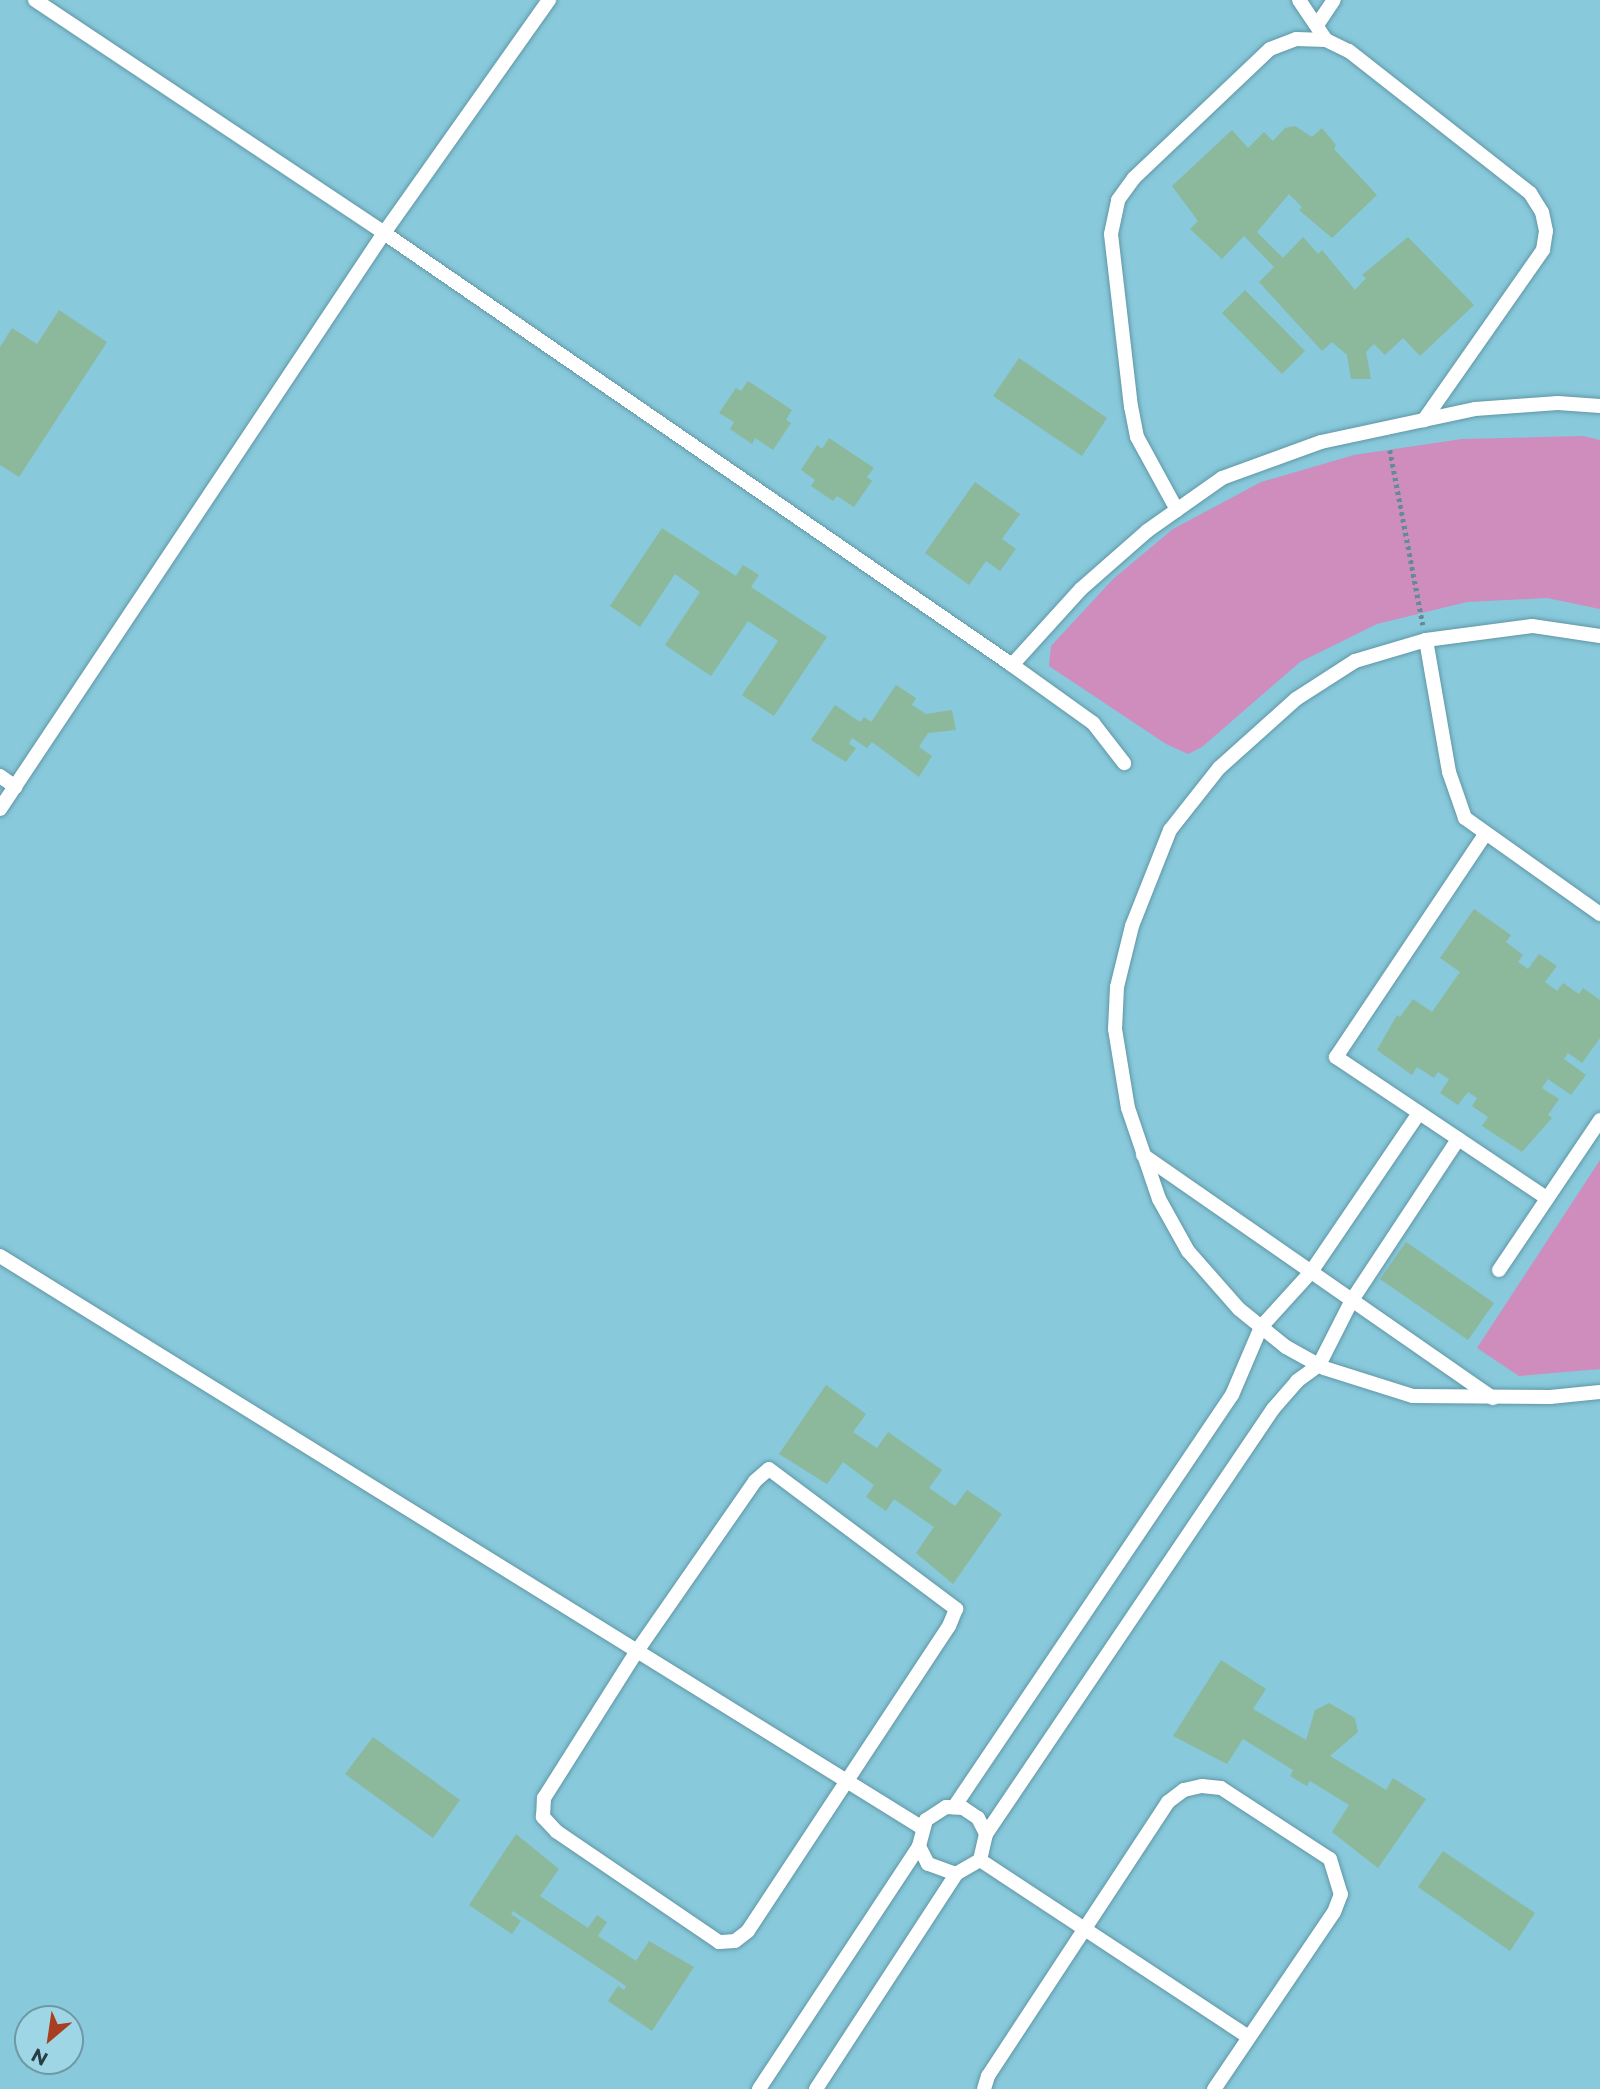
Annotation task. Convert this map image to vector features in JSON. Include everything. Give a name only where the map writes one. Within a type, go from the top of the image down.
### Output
[{"type":"lane","points":[[35,0],[384,233],[1012,665],[1093,723],[1124,763]]},
{"type":"lane","points":[[0,809],[384,233],[550,0]]},
{"type":"lane","points":[[1299,0],[1326,40]]},
{"type":"lane","points":[[1317,25],[1334,0]]},
{"type":"lane","points":[[1177,510],[1137,437],[1130,407],[1111,233],[1118,200],[1134,178],[1270,50],[1296,39],[1326,40],[1349,51],[1530,193],[1542,212],[1546,231],[1543,250],[1424,419]]},
{"type":"lane","points":[[1012,665],[1081,589],[1177,510],[1222,478],[1321,442],[1475,409],[1558,403],[1600,406]]},
{"type":"lane","points":[[1600,636],[1532,626],[1426,640],[1355,661],[1296,699],[1219,768],[1170,830],[1146,883],[1117,987],[1118,1070],[1142,1155],[1188,1251],[1239,1309],[1261,1327],[1319,1365],[1413,1396],[1493,1398],[1600,1392]]},
{"type":"lane","points":[[1426,640],[1456,802],[1465,818],[1484,835],[1600,914]]},
{"type":"lane","points":[[0,776],[16,786]]},
{"type":"lane","points":[[1484,835],[1336,1058],[1547,1198]]},
{"type":"lane","points":[[954,1807],[1232,1395],[1261,1327],[1311,1272],[1419,1113]]},
{"type":"lane","points":[[1499,1270],[1600,1120]]},
{"type":"lane","points":[[816,2089],[956,1874],[980,1860],[986,1834],[1273,1409],[1297,1381],[1319,1365],[1352,1300],[1458,1139]]},
{"type":"lane","points":[[1142,1155],[1493,1398]]},
{"type":"lane","points":[[0,1256],[921,1827]]},
{"type":"lane","points":[[768,1469],[956,1609],[949,1626],[845,1780],[748,1931],[735,1941],[719,1942],[557,1832],[543,1816],[544,1798],[552,1779],[755,1481],[768,1469]]},
{"type":"lane","points":[[984,2089],[988,2076],[1168,1802],[1184,1790],[1202,1786],[1221,1788],[1330,1859],[1341,1895],[1334,1912],[1214,2089]]},
{"type":"lane","points":[[759,2089],[919,1846],[921,1827],[938,1810],[954,1807],[971,1812],[986,1834]]},
{"type":"lane","points":[[919,1846],[928,1864],[956,1874]]},
{"type":"lane","points":[[980,1860],[1248,2037]]},
{"type":"path","points":[[1390,450],[1426,640]]},
{"type":"shaded area","points":[[0,0],[1600,0],[1600,2089],[0,2089]]},
{"type":"shaded area","points":[[1583,436],[1600,440],[1600,609],[1547,598],[1467,602],[1377,624],[1300,662],[1202,747],[1188,754],[1166,744],[1049,666],[1051,646],[1113,579],[1173,529],[1261,482],[1354,455],[1462,439]]},
{"type":"shaded area","points":[[1600,1160],[1600,1369],[1519,1376],[1477,1348]]},
{"type":"building","points":[[1295,126],[1312,137],[1322,128],[1336,145],[1334,149],[1377,195],[1332,238],[1299,210],[1302,207],[1289,194],[1257,232],[1283,258],[1303,237],[1318,254],[1322,250],[1355,290],[1366,278],[1362,275],[1408,237],[1474,305],[1420,356],[1403,338],[1385,355],[1374,344],[1366,352],[1371,379],[1351,379],[1347,355],[1332,342],[1322,351],[1259,282],[1274,267],[1244,236],[1222,259],[1190,229],[1198,221],[1172,186],[1232,130],[1248,148],[1264,132],[1273,141],[1285,128]]},
{"type":"building","points":[[1245,290],[1305,351],[1282,374],[1222,313]]},
{"type":"building","points":[[59,310],[107,342],[19,477],[0,465],[0,347],[12,328],[37,344]]},
{"type":"building","points":[[1019,358],[1107,418],[1082,456],[993,396]]},
{"type":"building","points":[[748,381],[792,410],[786,420],[791,423],[773,450],[755,438],[752,444],[730,429],[734,422],[719,413],[736,388],[741,391]]},
{"type":"building","points":[[829,438],[874,468],[867,477],[872,481],[854,507],[837,496],[833,501],[811,486],[815,480],[801,470],[817,445],[822,449]]},
{"type":"building","points":[[975,482],[1020,514],[1002,539],[1016,549],[1000,571],[986,561],[969,585],[925,553]]},
{"type":"building","points":[[662,528],[736,576],[743,565],[759,575],[751,587],[827,637],[774,716],[742,695],[778,641],[748,621],[711,676],[665,645],[700,592],[675,574],[640,627],[610,606]]},
{"type":"building","points":[[896,685],[916,698],[912,705],[926,714],[952,710],[956,730],[928,733],[919,747],[932,756],[919,777],[872,742],[867,748],[852,738],[849,744],[856,748],[846,762],[811,740],[835,705],[860,722],[864,717],[871,722]]},
{"type":"building","points":[[1474,909],[1511,935],[1506,942],[1523,955],[1518,962],[1528,969],[1539,954],[1557,966],[1545,982],[1557,991],[1563,983],[1579,994],[1583,988],[1600,1000],[1600,1038],[1582,1063],[1568,1053],[1564,1059],[1586,1075],[1571,1095],[1548,1079],[1542,1088],[1559,1099],[1548,1115],[1552,1118],[1522,1152],[1482,1126],[1488,1117],[1472,1106],[1477,1098],[1468,1092],[1458,1105],[1440,1093],[1449,1079],[1438,1072],[1434,1078],[1417,1067],[1412,1075],[1377,1050],[1397,1015],[1400,1017],[1413,999],[1432,1012],[1460,972],[1440,958]]},
{"type":"building","points":[[1406,1242],[1494,1303],[1468,1340],[1380,1279]]},
{"type":"building","points":[[826,1385],[866,1414],[853,1432],[877,1448],[888,1432],[942,1470],[929,1488],[955,1506],[967,1490],[1002,1514],[953,1584],[916,1553],[934,1527],[894,1499],[886,1511],[866,1497],[874,1485],[843,1462],[827,1484],[779,1454]]},
{"type":"building","points":[[1221,1660],[1266,1689],[1253,1709],[1306,1740],[1315,1710],[1329,1703],[1355,1718],[1358,1732],[1330,1756],[1386,1790],[1393,1778],[1426,1799],[1378,1868],[1332,1832],[1349,1805],[1310,1781],[1307,1786],[1290,1776],[1293,1770],[1243,1739],[1227,1764],[1173,1736]]},
{"type":"building","points":[[373,1737],[460,1800],[433,1838],[345,1774]]},
{"type":"building","points":[[516,1834],[559,1869],[540,1896],[588,1928],[597,1915],[607,1922],[598,1936],[636,1961],[649,1941],[694,1967],[652,2031],[608,2001],[618,1986],[624,1990],[626,1986],[513,1911],[511,1914],[521,1921],[512,1934],[469,1905]]},
{"type":"building","points":[[1443,1851],[1535,1913],[1510,1951],[1418,1887]]}]
